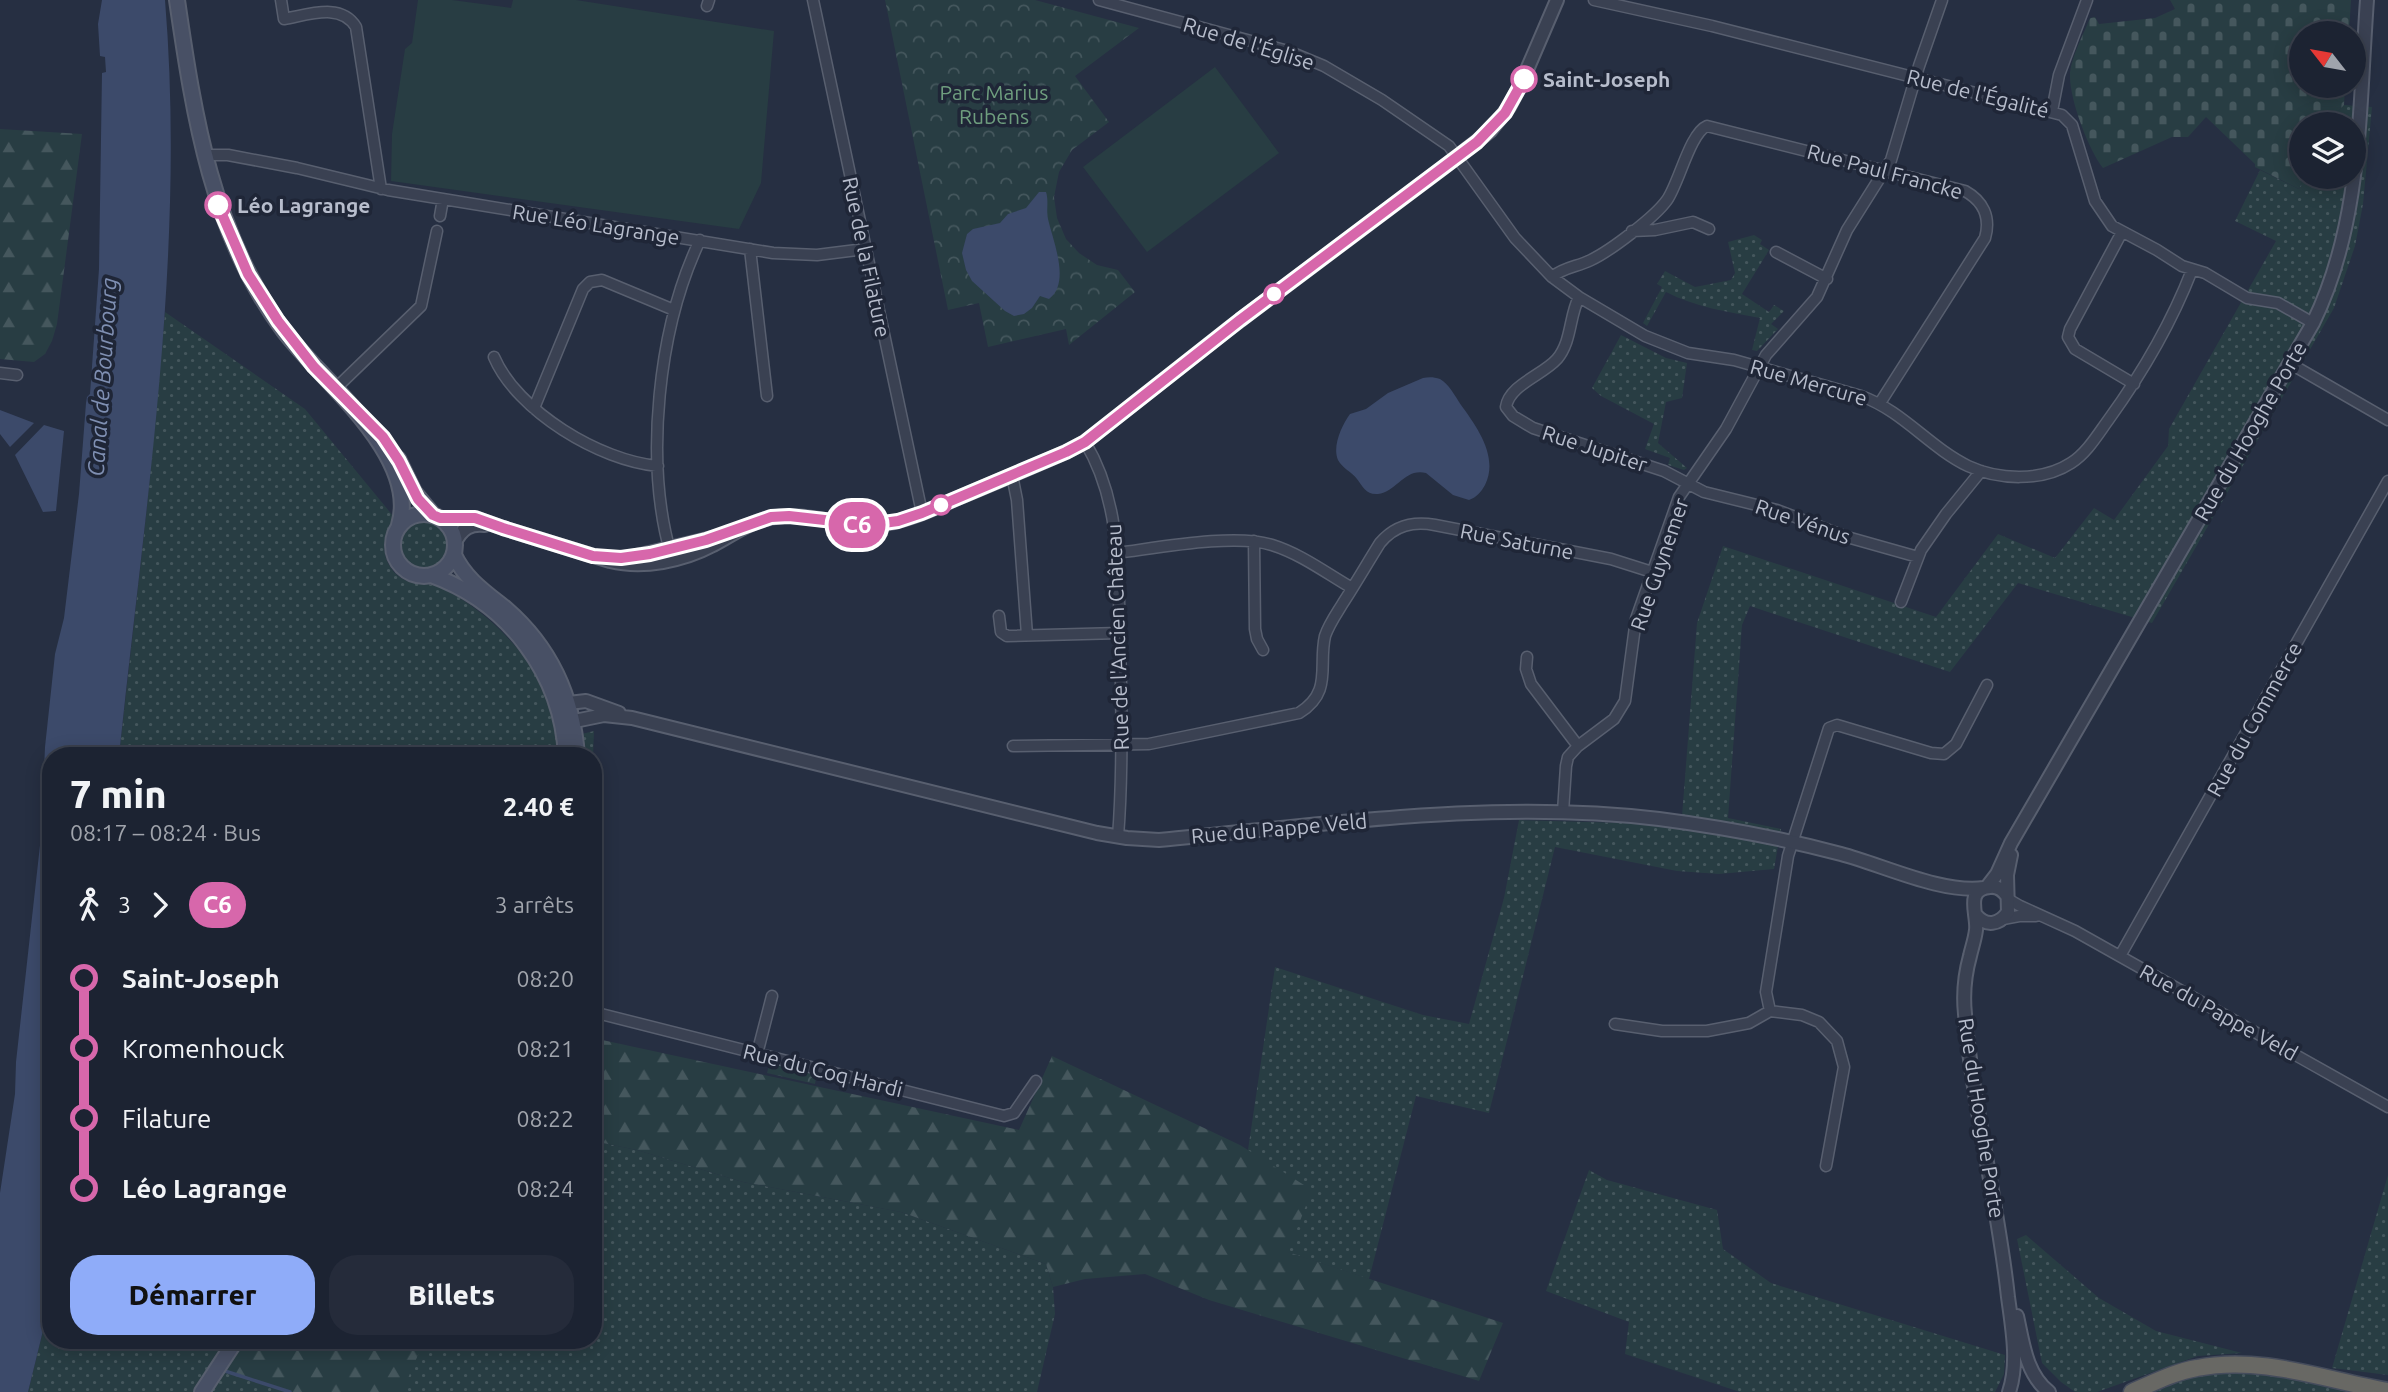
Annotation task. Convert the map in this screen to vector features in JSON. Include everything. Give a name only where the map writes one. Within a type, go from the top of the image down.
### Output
[{"type":"highway","points":[[2132,1392],[2189,1369],[2227,1364],[2276,1367],[2388,1391]]},
{"type":"main road","points":[[177,0],[204,155],[224,221],[252,281],[291,340],[389,445],[416,495],[451,529],[454,549],[468,577],[518,620],[536,640],[554,668],[575,747]]},
{"type":"main road","points":[[358,414],[379,440],[392,466],[402,499],[400,525],[393,544],[397,561],[411,573],[430,575],[469,594],[509,626],[539,662],[563,703]]},
{"type":"main road","points":[[400,525],[416,514],[437,516]]},
{"type":"main road","points":[[430,575],[445,568],[454,549]]},
{"type":"main road","points":[[567,747],[568,723]]},
{"type":"main road","points":[[202,1392],[230,1349]]},
{"type":"street","points":[[281,0],[285,19],[337,12],[347,16],[356,27],[381,189]]},
{"type":"street","name":"Rue de la Filature","points":[[813,0],[922,513]]},
{"type":"street","name":"Rue de l'Église","points":[[1099,0],[1270,45],[1307,58],[1435,135],[1458,157]]},
{"type":"street","points":[[437,516],[475,518],[593,556],[627,564],[709,547],[744,528],[776,517],[869,525],[898,521],[1085,442],[1233,325],[1490,131],[1509,107],[1524,79],[1557,0]]},
{"type":"street","name":"Rue de l'Égalité","points":[[1594,0],[1712,26],[2052,111],[2066,117],[2072,125],[2097,206],[2112,226],[2182,267],[2205,273],[2247,298],[2278,303],[2312,323]]},
{"type":"street","name":"Rue Guynemer","points":[[1578,746],[1611,722],[1624,705],[1636,619],[1677,502],[1730,424],[1758,367],[1780,337],[1813,303],[1827,279],[1840,242],[1895,150],[1915,78],[1942,0]]},
{"type":"street","points":[[2052,111],[2059,75],[2087,0]]},
{"type":"street","name":"Rue du Hooghe Porte","points":[[1986,888],[1997,874],[2011,843],[2312,323],[2334,273],[2349,215],[2357,149],[2367,0]]},
{"type":"street","name":"Rue Paul Francke","points":[[1631,231],[1651,216],[1669,197],[1697,133],[1707,126],[1965,191],[1982,206],[1988,222],[1986,233],[1979,249],[1880,403]]},
{"type":"street","name":"Rue Léo Lagrange","points":[[204,155],[228,155],[297,168],[381,189],[750,248],[808,256],[865,249]]},
{"type":"street","name":"Rue Mercure","points":[[1458,157],[1516,238],[1552,277],[1630,328],[1673,348],[1758,367],[1854,393],[1880,403],[1959,461],[1999,475],[2033,476],[2060,469],[2071,463],[2091,444],[2134,384],[2166,330],[2192,270]]},
{"type":"street","points":[[440,216],[443,199]]},
{"type":"street","points":[[1552,277],[1564,269],[1594,259],[1631,231],[1655,230],[1693,222],[1709,229]]},
{"type":"street","points":[[335,389],[421,306],[437,231]]},
{"type":"street","points":[[2122,232],[2072,324],[2068,337],[2075,349],[2134,384]]},
{"type":"street","points":[[671,554],[665,530],[658,466],[662,384],[674,310],[684,276],[700,240]]},
{"type":"street","points":[[750,248],[767,396]]},
{"type":"street","points":[[1776,252],[1827,279]]},
{"type":"street","points":[[534,408],[587,284],[602,280],[674,310]]},
{"type":"street","name":"Rue Jupiter","points":[[1579,297],[1574,307],[1568,339],[1561,353],[1552,364],[1513,393],[1506,407],[1513,416],[1537,430],[1664,471],[1688,483]]},
{"type":"street","points":[[494,357],[506,379],[534,408],[571,434],[625,459],[658,466]]},
{"type":"street","points":[[2289,363],[2388,420]]},
{"type":"street","points":[[0,373],[17,375]]},
{"type":"street","name":"Rue de l'Ancien Château","points":[[1085,442],[1099,469],[1110,501],[1117,552],[1122,744],[1118,837]]},
{"type":"street","points":[[1901,601],[1918,557],[1946,514],[1982,471]]},
{"type":"street","points":[[1012,475],[1017,495],[1027,635]]},
{"type":"street","name":"Rue du Commerce","points":[[2120,956],[2388,481]]},
{"type":"street","name":"Rue Vénus","points":[[1688,483],[1704,492],[1777,510],[1847,537],[1918,557]]},
{"type":"street","name":"Rue Saturne","points":[[1352,588],[1384,539],[1404,525],[1428,524],[1611,559],[1652,572]]},
{"type":"street","points":[[454,549],[463,530],[472,525],[503,528]]},
{"type":"street","points":[[1013,746],[1155,743],[1286,717],[1304,710],[1317,696],[1322,684],[1327,631],[1352,588],[1293,553],[1254,541],[1227,541],[1117,552]]},
{"type":"street","points":[[1254,541],[1255,629],[1263,650]]},
{"type":"street","points":[[999,616],[1001,632],[1004,635],[1120,632]]},
{"type":"street","points":[[1527,657],[1526,669],[1531,684],[1578,746],[1566,762],[1563,812]]},
{"type":"street","points":[[1770,1011],[1766,992],[1787,862],[1828,730],[1837,725],[1931,753],[1944,754],[1956,744],[1987,685]]},
{"type":"street","name":"Rue du Pappe Veld","points":[[563,703],[590,701],[632,718]]},
{"type":"street","name":"Rue du Pappe Veld","points":[[568,723],[604,715],[632,718],[1118,837],[1158,839],[1447,813],[1563,812],[1686,823],[1792,842],[1865,861],[1932,883],[1957,895],[1974,911]]},
{"type":"street","name":"Rue du Hooghe Porte","points":[[2008,897],[2009,866],[2023,825]]},
{"type":"street","name":"Rue du Pappe Veld","points":[[1932,883],[1965,889],[1986,888]]},
{"type":"street","points":[[1986,888],[1999,888],[2008,897],[2009,909],[1998,921],[1984,922],[1974,911],[1975,896],[1986,888]]},
{"type":"street","name":"Rue du Pappe Veld","points":[[2008,897],[2020,906],[2050,918],[2120,956],[2388,1107]]},
{"type":"street","name":"Rue du Hooghe Porte","points":[[1974,911],[1976,934],[1967,974],[1965,1016],[2004,1262],[2013,1343],[2009,1392]]},
{"type":"street","name":"Rue du Pappe Veld","points":[[1998,921],[2024,915],[2050,918]]},
{"type":"street","name":"Rue du Hooghe Porte","points":[[1967,974],[1980,941],[1998,921]]},
{"type":"street","points":[[757,1054],[772,996]]},
{"type":"street","points":[[1615,1024],[1662,1031],[1707,1031],[1749,1023],[1770,1011],[1796,1013],[1819,1022],[1833,1035],[1840,1048],[1843,1076],[1826,1166]]},
{"type":"street","name":"Rue du Coq Hardi","points":[[602,1014],[1004,1116],[1014,1113],[1037,1081]]},
{"type":"street","name":"Rue du Hooghe Porte","points":[[2004,1262],[2030,1367],[2049,1392]]},
{"type":"green space","points":[[418,0],[452,0],[511,8],[513,0],[576,0],[774,31],[761,183],[739,229],[391,181],[392,134],[405,49],[412,43]]},
{"type":"green space","name":"Parc Marius Rubens","points":[[885,0],[1035,0],[1139,28],[1075,76],[1109,122],[1072,150],[1059,172],[1054,197],[1057,218],[1066,239],[1079,253],[1097,265],[1118,270],[1135,292],[1069,345],[1066,329],[988,347],[979,303],[948,310]]},
{"type":"green space","points":[[2170,0],[2351,0],[2350,21],[2289,21],[2289,98],[2344,98],[2344,105],[2337,112],[2289,112],[2289,184],[2255,167],[2206,117],[2188,137],[2172,137],[2103,168],[2086,137],[2076,110],[2070,75],[2075,54],[2090,18],[2095,17],[2099,24],[2155,18],[2175,9]]},
{"type":"green space","points":[[1215,67],[1279,153],[1147,252],[1083,167]]},
{"type":"green space","points":[[2344,105],[2372,107],[2366,172],[2366,112],[2337,112]]},
{"type":"green space","points":[[0,129],[82,134],[57,324],[45,354],[34,362],[0,359]]},
{"type":"green space","points":[[2260,170],[2289,184],[2289,189],[2364,189],[2355,246],[2334,308],[2152,623],[2018,583],[1950,672],[1750,606],[1742,625],[1728,818],[1781,829],[1774,869],[1719,874],[1677,871],[1555,847],[1489,1113],[1416,1096],[1369,1279],[1287,1252],[1248,1150],[1275,967],[1423,1015],[1469,1024],[1504,898],[1519,820],[1626,823],[1681,829],[1697,623],[1723,546],[1936,617],[1998,534],[2055,558],[2094,508],[2114,520],[2168,446],[2169,429],[2276,241],[2235,221]]},
{"type":"green space","points":[[1754,235],[1762,240],[1760,244],[1769,250],[1742,294],[1769,312],[1774,305],[1784,311],[1771,324],[1778,329],[1757,351],[1752,350],[1760,318],[1700,305],[1666,292],[1647,326],[1643,323],[1662,287],[1657,284],[1665,271],[1695,287],[1731,280],[1735,273],[1728,242]]},
{"type":"green space","points":[[165,312],[305,409],[394,517],[388,531],[385,552],[394,572],[411,582],[439,587],[485,616],[513,643],[535,672],[550,706],[557,740],[594,731],[593,747],[120,747]]},
{"type":"green space","points":[[1621,335],[1666,358],[1687,363],[1682,398],[1666,402],[1658,443],[1687,468],[1684,470],[1668,465],[1670,458],[1645,449],[1654,424],[1601,396],[1592,388]]},
{"type":"green space","points":[[424,521],[441,528],[448,545],[441,562],[424,569],[407,562],[400,545],[407,528]]},
{"type":"green space","points":[[602,1040],[1019,1130],[1052,1056],[1240,1145],[1312,1190],[1288,1252],[1503,1323],[1479,1381],[1209,1300],[1145,1274],[1085,1279],[1053,1287],[1046,1264],[901,1212],[743,1182],[637,1150],[602,1143]]},
{"type":"green space","points":[[770,1062],[817,1073],[815,1084],[767,1073]]},
{"type":"green space","points":[[602,1143],[637,1150],[743,1182],[901,1212],[1046,1264],[1053,1287],[1055,1314],[1037,1392],[28,1392],[42,1335],[42,1349],[602,1349]]},
{"type":"green space","points":[[1589,1170],[1607,1180],[1717,1210],[1723,1249],[1771,1283],[2005,1355],[2004,1374],[1995,1392],[1740,1392],[1625,1354],[1629,1322],[1546,1291]]},
{"type":"green space","points":[[2388,1175],[2388,1375],[2332,1368]]},
{"type":"green space","points":[[2026,1235],[2099,1298],[2156,1331],[2242,1353],[2198,1356],[2097,1392],[2075,1392],[2042,1363],[2017,1239]]},
{"type":"green space","points":[[239,1349],[421,1349],[402,1392],[293,1392],[224,1373]]},
{"type":"green space","points":[[2205,1371],[2276,1375],[2351,1392],[2155,1392]]},
{"type":"water","name":"Canal de Bourbourg","points":[[102,0],[165,0],[170,95],[167,284],[151,473],[120,747],[45,747],[55,654],[64,618],[79,494],[86,403],[90,394],[99,269],[102,73],[106,72],[105,57],[100,56],[98,24]]},
{"type":"water","points":[[1039,192],[1046,192],[1047,195],[1048,219],[1059,261],[1059,283],[1049,299],[1040,296],[1032,308],[1024,314],[1014,316],[972,281],[962,253],[967,234],[973,229],[1000,223],[1008,214],[1026,208]]},
{"type":"water","points":[[1423,378],[1438,378],[1452,390],[1488,453],[1489,474],[1485,485],[1469,500],[1453,495],[1426,473],[1418,472],[1385,492],[1371,493],[1365,490],[1338,460],[1337,442],[1350,414],[1366,409],[1388,393]]},
{"type":"water","points":[[0,410],[34,423],[10,447],[0,434]]},
{"type":"water","points":[[44,425],[64,431],[56,511],[43,512],[15,455]]},
{"type":"water","points":[[42,827],[42,1335],[28,1392],[0,1392],[0,1193],[15,1094],[16,1062]]},
{"type":"waterway","points":[[225,1371],[290,1392]]},
{"type":"bus line","name":"C6","points":[[218,205],[248,274],[278,321],[314,367],[386,440],[416,495],[433,515],[446,519],[475,518],[593,556],[626,558],[706,540],[771,517],[789,516],[863,525],[898,521],[1077,447],[1240,320],[1477,142],[1505,113],[1524,79]]},
{"type":"place","name":"Saint-Joseph","points":[[1524,79]]},
{"type":"place","name":"Léo Lagrange","points":[[218,205]]}]
